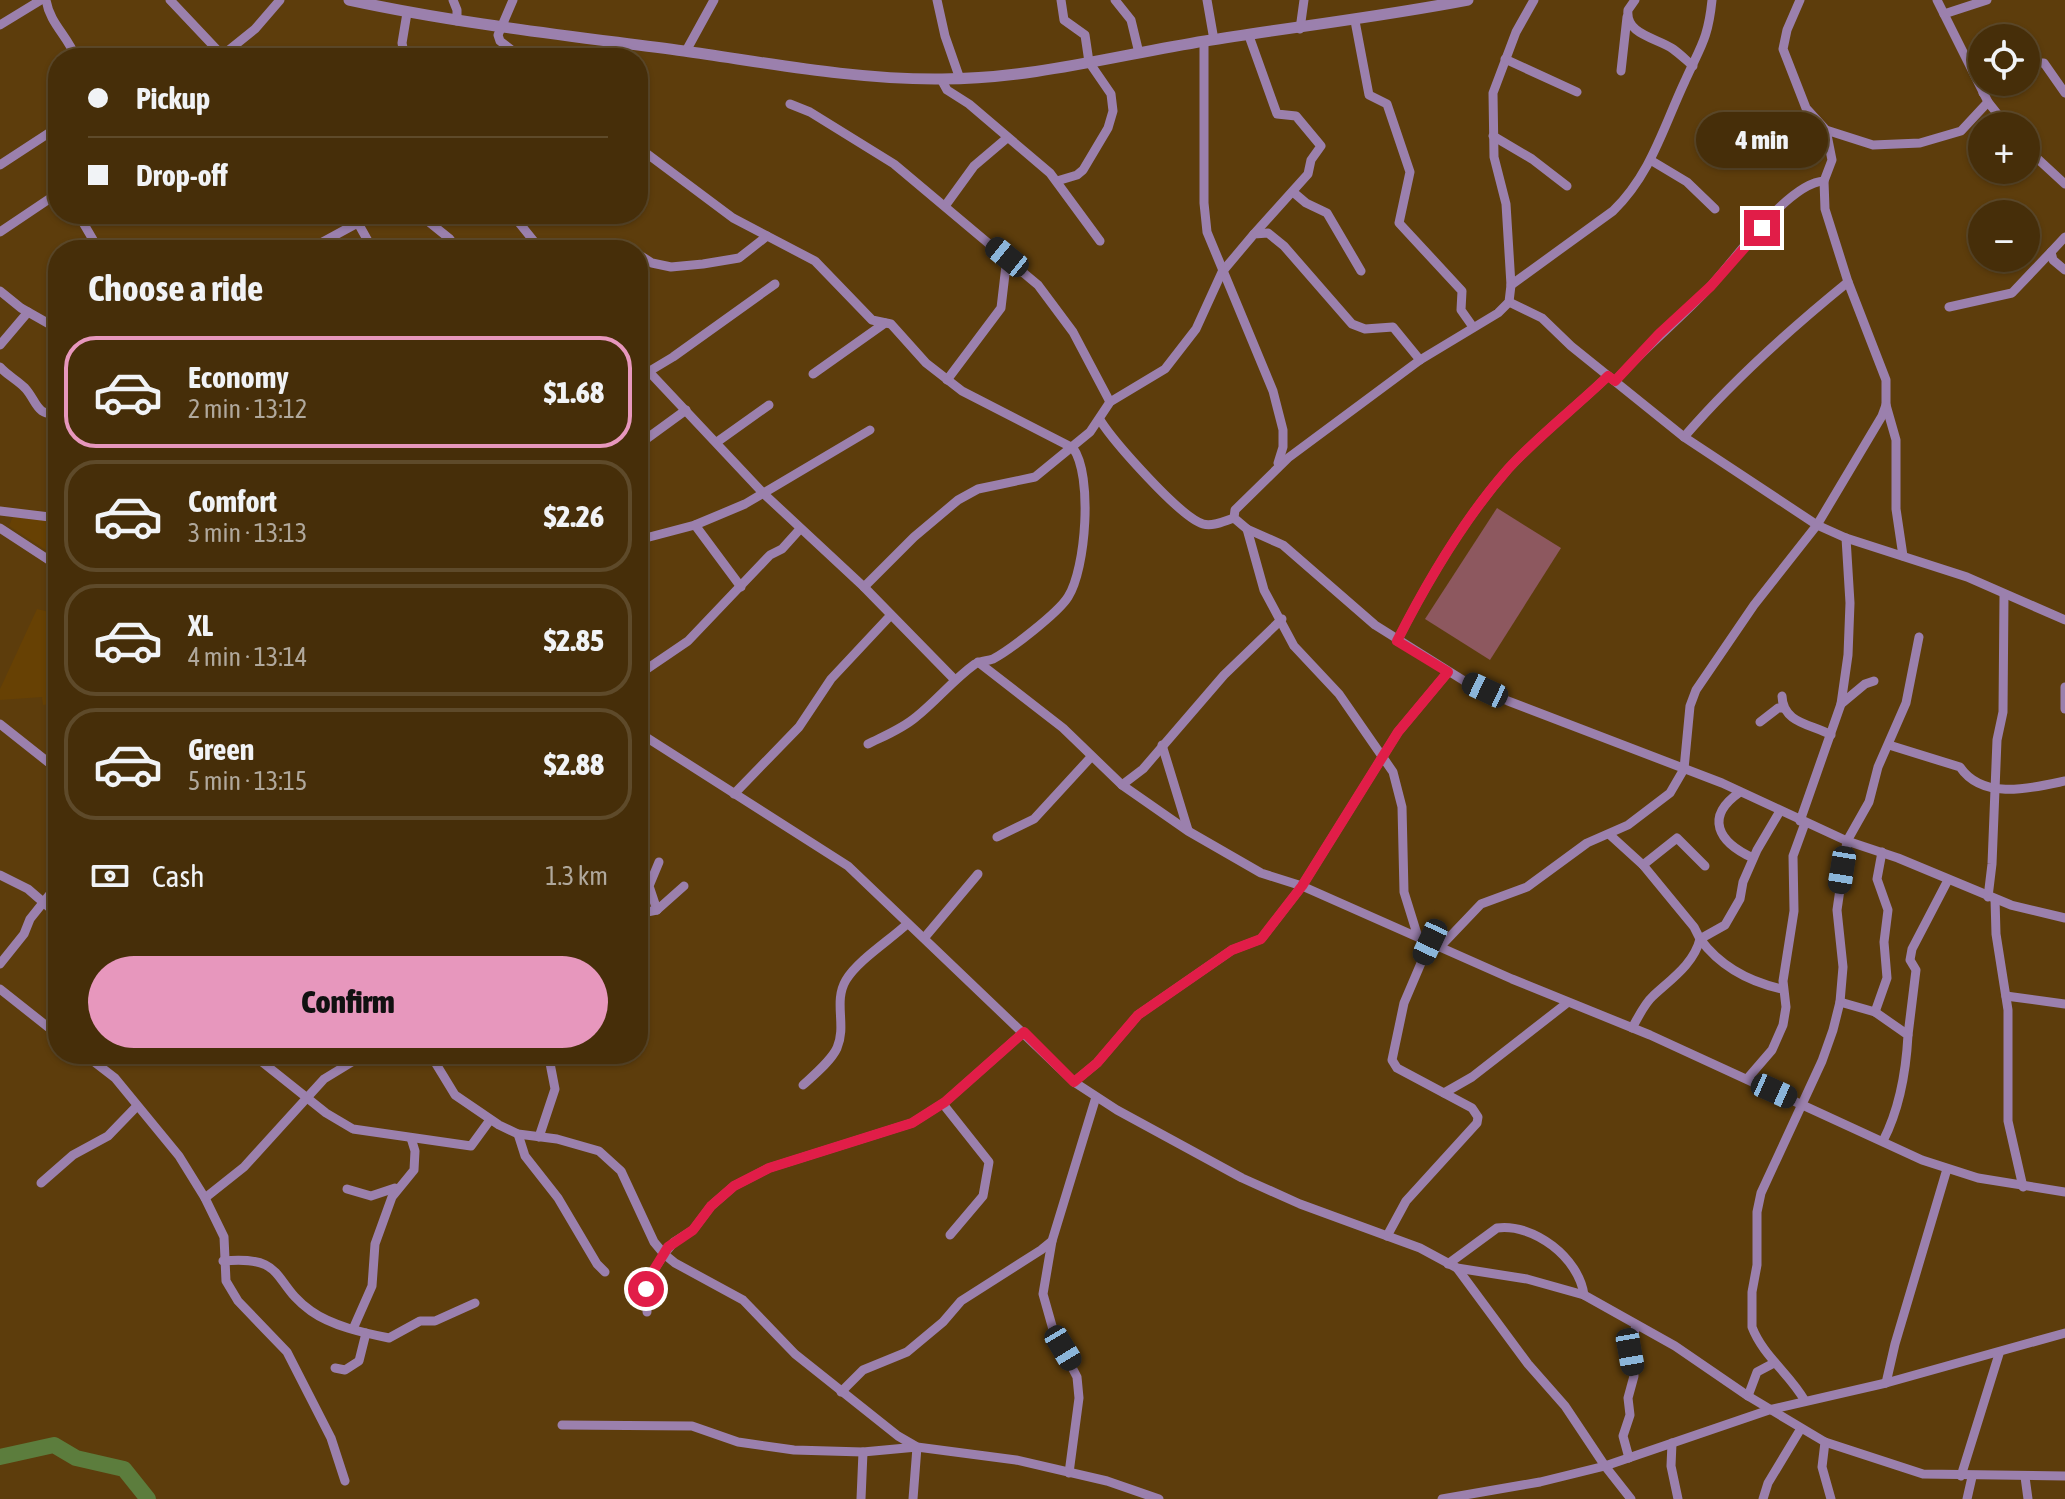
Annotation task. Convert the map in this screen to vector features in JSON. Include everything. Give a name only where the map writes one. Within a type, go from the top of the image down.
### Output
[{"type":"street","points":[[0,25],[44,0],[50,18],[72,48]]},
{"type":"street","points":[[170,0],[213,48]]},
{"type":"street","points":[[233,48],[280,0]]},
{"type":"street","points":[[349,0],[407,13],[615,43],[876,77],[941,79],[1029,73],[1209,40],[1355,21],[1430,4],[1468,0]]},
{"type":"street","points":[[453,0],[457,21]]},
{"type":"street","points":[[509,48],[500,41],[499,27],[513,0]]},
{"type":"street","points":[[686,51],[714,0]]},
{"type":"street","points":[[937,0],[941,23],[960,79]]},
{"type":"street","points":[[1057,181],[1083,170],[1111,120],[1111,94],[1089,62],[1085,35],[1064,20],[1061,0]]},
{"type":"street","points":[[1115,0],[1131,20],[1139,53]]},
{"type":"street","points":[[1207,0],[1205,218],[1222,272],[1273,391],[1282,422],[1283,447],[1277,466]]},
{"type":"street","points":[[1300,29],[1304,0]]},
{"type":"street","points":[[1234,518],[1235,510],[1277,466],[1420,360],[1498,313],[1509,302],[1511,285],[1506,204],[1494,157],[1493,93],[1516,32],[1534,0]]},
{"type":"street","points":[[1621,71],[1627,17],[1635,0]]},
{"type":"street","points":[[1511,285],[1613,211],[1652,161],[1693,66],[1705,46],[1712,0]]},
{"type":"street","points":[[1800,0],[1787,30],[1783,49],[1806,108],[1826,130],[1873,145],[1920,143],[1961,131],[1986,98]]},
{"type":"street","points":[[1937,0],[1986,98],[1996,112]]},
{"type":"street","points":[[1944,14],[1987,0]]},
{"type":"street","points":[[404,48],[407,13]]},
{"type":"street","points":[[1627,17],[1638,31],[1672,48],[1693,66]]},
{"type":"street","points":[[1355,21],[1369,95],[1387,104],[1410,172],[1411,179],[1399,223],[1462,291],[1461,310],[1473,327]]},
{"type":"street","points":[[864,587],[914,537],[958,500],[978,489],[1035,477],[1073,448],[1100,420],[1110,402],[1172,363],[1207,311],[1222,272],[1308,174],[1311,160],[1320,149],[1320,142],[1296,116],[1277,114],[1249,36]]},
{"type":"street","points":[[610,48],[615,43]]},
{"type":"street","points":[[1505,59],[1577,92]]},
{"type":"street","points":[[2040,63],[2044,63],[2065,93]]},
{"type":"street","points":[[941,79],[947,90],[969,104],[1057,181],[1100,241]]},
{"type":"street","points":[[790,104],[810,112],[894,164],[1038,285],[1062,317],[1110,402]]},
{"type":"street","points":[[1826,130],[1832,160],[1824,181],[1825,209],[1848,282],[1886,380],[1886,405],[1896,440],[1896,509],[1903,556]]},
{"type":"street","points":[[0,165],[48,134]]},
{"type":"street","points":[[1493,136],[1532,159],[1567,186]]},
{"type":"street","points":[[945,206],[974,166],[1007,138]]},
{"type":"street","points":[[648,154],[733,218],[815,261],[872,320],[896,329],[926,363],[947,380],[1073,448],[1079,458],[1084,484],[1078,564],[1069,596],[1042,624],[993,659],[978,662],[955,680],[918,716],[868,744]]},
{"type":"street","points":[[1652,161],[1687,182],[1715,209]]},
{"type":"street","points":[[2040,161],[2065,184]]},
{"type":"street","points":[[1397,641],[1419,597],[1474,512],[1510,467],[1711,286],[1728,263],[1795,193],[1809,183],[1824,181]]},
{"type":"street","points":[[1293,192],[1306,203],[1327,213],[1361,271]]},
{"type":"street","points":[[0,232],[48,200]]},
{"type":"street","points":[[327,240],[357,224],[367,240]]},
{"type":"street","points":[[431,224],[450,240]]},
{"type":"street","points":[[520,224],[533,240]]},
{"type":"street","points":[[1254,234],[1268,233],[1284,246],[1352,324],[1365,329],[1393,327],[1420,360]]},
{"type":"street","points":[[648,260],[671,267],[739,258],[767,236]]},
{"type":"street","points":[[1949,307],[2012,293],[2065,237]]},
{"type":"street","points":[[2051,252],[2053,260],[2065,270]]},
{"type":"street","points":[[947,380],[1001,308],[1007,257]]},
{"type":"street","points":[[1684,437],[1753,364],[1848,282]]},
{"type":"street","points":[[775,284],[649,372],[763,493],[864,587],[955,680]]},
{"type":"street","points":[[0,291],[48,323]]},
{"type":"street","points":[[1509,302],[1542,318],[1684,437],[1817,525],[1846,538],[1967,577],[2065,620]]},
{"type":"street","points":[[0,345],[28,312]]},
{"type":"street","points":[[813,374],[886,323]]},
{"type":"street","points":[[0,367],[25,388],[35,407],[48,414]]},
{"type":"street","points":[[717,442],[769,405]]},
{"type":"street","points":[[1387,1236],[1414,1192],[1477,1123],[1478,1117],[1472,1108],[1397,1068],[1392,1060],[1404,1003],[1435,944],[1481,904],[1527,887],[1587,843],[1610,835],[1663,799],[1684,769],[1690,706],[1696,690],[1754,605],[1817,525],[1886,405]]},
{"type":"street","points":[[648,438],[686,410]]},
{"type":"street","points":[[1100,420],[1134,461],[1195,520],[1209,525],[1234,518]]},
{"type":"street","points":[[648,537],[695,525],[763,493],[870,430]]},
{"type":"street","points":[[0,511],[48,517]]},
{"type":"street","points":[[1234,518],[1247,529],[1273,539],[1298,556],[1347,603],[1397,641],[1448,672],[1508,701],[1684,769],[1847,841],[1882,852],[1992,898],[2065,918]]},
{"type":"street","points":[[695,525],[741,587]]},
{"type":"street","points":[[0,528],[48,559]]},
{"type":"street","points":[[648,668],[688,641],[770,555],[786,546],[800,529]]},
{"type":"street","points":[[1247,529],[1264,590],[1300,656],[1331,685],[1384,754],[1393,772],[1402,807],[1404,892],[1418,937]]},
{"type":"street","points":[[1747,1079],[1772,1050],[1783,1025],[1786,1007],[1782,989],[1794,911],[1793,856],[1841,704],[1848,655],[1850,603],[1846,538]]},
{"type":"street","points":[[2004,595],[2003,712],[1995,788],[1992,898],[2006,996],[2008,1121],[2023,1187]]},
{"type":"street","points":[[734,794],[799,727],[831,679],[890,616]]},
{"type":"street","points":[[1122,785],[1143,769],[1224,675],[1282,619]]},
{"type":"street","points":[[1805,1401],[1795,1383],[1774,1363],[1752,1327],[1757,1212],[1764,1183],[1828,1047],[1840,1002],[1843,967],[1838,898],[1847,841],[1869,802],[1878,767],[1906,703],[1919,637]]},
{"type":"street","points":[[978,662],[1051,718],[1122,785],[1188,831],[1261,873],[1302,886],[1567,1003],[1632,1028],[1947,1169],[2023,1187],[2065,1192]]},
{"type":"street","points":[[1074,1082],[1097,1063],[1138,1015],[1232,950],[1261,939],[1302,886],[1398,732],[1448,672]]},
{"type":"street","points":[[1841,704],[1865,684],[1874,681]]},
{"type":"street","points":[[2065,687],[2065,709]]},
{"type":"street","points":[[1782,696],[1782,708],[1802,725],[1814,725],[1831,735]]},
{"type":"street","points":[[1760,722],[1782,708]]},
{"type":"street","points":[[0,724],[48,762]]},
{"type":"street","points":[[648,738],[848,866],[1074,1082],[1242,1178],[1300,1204],[1387,1236],[1452,1266],[1527,1279],[1584,1295],[1693,1357],[1800,1430],[1825,1442],[1923,1474],[2065,1476]]},
{"type":"street","points":[[1162,745],[1188,831]]},
{"type":"street","points":[[1889,745],[1960,767],[1968,777],[1995,788],[2023,790],[2065,781]]},
{"type":"street","points":[[997,837],[1034,819],[1091,757]]},
{"type":"street","points":[[1740,792],[1720,810],[1719,823],[1731,844],[1753,858]]},
{"type":"street","points":[[1632,1028],[1651,998],[1666,987],[1693,956],[1700,939],[1725,925],[1740,899],[1753,858],[1780,811]]},
{"type":"street","points":[[1610,835],[1643,865],[1713,954],[1742,975],[1782,989]]},
{"type":"street","points":[[1643,865],[1677,838],[1705,866]]},
{"type":"street","points":[[1875,1012],[1887,978],[1884,942],[1888,910],[1877,879],[1882,852]]},
{"type":"street","points":[[657,910],[649,886],[659,862]]},
{"type":"street","points":[[925,937],[978,874]]},
{"type":"street","points":[[0,875],[28,889],[48,907]]},
{"type":"street","points":[[1883,1141],[1891,1125],[1904,1079],[1916,970],[1910,960],[1912,949],[1948,880]]},
{"type":"street","points":[[648,911],[657,910],[684,886]]},
{"type":"street","points":[[0,964],[48,898]]},
{"type":"street","points":[[803,1085],[836,1050],[840,1025],[838,1000],[846,980],[907,924]]},
{"type":"street","points":[[0,989],[48,1027]]},
{"type":"street","points":[[2006,996],[2065,1004]]},
{"type":"street","points":[[1840,1002],[1875,1012],[1908,1035]]},
{"type":"street","points":[[1444,1093],[1480,1072],[1567,1003]]},
{"type":"street","points":[[647,1312],[647,1281],[664,1254],[674,1242],[693,1230],[722,1196],[748,1177],[903,1127],[943,1104],[1024,1032]]},
{"type":"street","points":[[97,1064],[115,1078],[179,1156],[205,1198],[224,1237],[226,1281],[233,1294],[287,1352],[336,1448],[345,1481]]},
{"type":"street","points":[[264,1064],[338,1121],[360,1132],[471,1146],[490,1120]]},
{"type":"street","points":[[205,1198],[244,1167],[324,1079],[349,1064]]},
{"type":"street","points":[[436,1064],[455,1095],[490,1120],[518,1134],[588,1147],[615,1165],[629,1186],[654,1242],[664,1254],[743,1300],[795,1354],[874,1420],[917,1447]]},
{"type":"street","points":[[539,1137],[555,1089],[550,1064]]},
{"type":"street","points":[[1069,1473],[1079,1398],[1077,1377],[1054,1333],[1043,1294],[1052,1241],[1096,1097]]},
{"type":"street","points":[[943,1104],[989,1162],[983,1196],[950,1235]]},
{"type":"street","points":[[41,1183],[73,1155],[108,1136],[137,1106]]},
{"type":"street","points":[[518,1134],[525,1156],[551,1187],[597,1264],[605,1272]]},
{"type":"street","points":[[353,1329],[372,1286],[375,1244],[398,1186],[414,1170],[416,1161],[411,1138]]},
{"type":"street","points":[[1886,1383],[1947,1169]]},
{"type":"street","points":[[347,1189],[371,1196],[398,1186]]},
{"type":"street","points":[[1452,1266],[1497,1228],[1525,1230],[1535,1233],[1570,1264],[1578,1273],[1584,1295]]},
{"type":"street","points":[[841,1392],[863,1370],[907,1352],[943,1322],[961,1301],[1052,1241]]},
{"type":"street","points":[[223,1261],[242,1260],[268,1265],[284,1279],[308,1309],[353,1329],[389,1338],[420,1321],[435,1321],[475,1303]]},
{"type":"street","points":[[1452,1266],[1528,1364],[1565,1406],[1631,1499]]},
{"type":"street","points":[[1629,1458],[1623,1436],[1630,1415],[1628,1398],[1634,1376],[1630,1352],[1636,1325]]},
{"type":"street","points":[[335,1368],[345,1370],[359,1361],[366,1333]]},
{"type":"street","points":[[1442,1499],[1485,1496],[1605,1466],[1769,1410],[1999,1354],[2065,1333]]},
{"type":"street","points":[[1967,1499],[1966,1476],[1999,1354]]},
{"type":"street","points":[[1748,1396],[1757,1372],[1774,1363]]},
{"type":"street","points":[[562,1425],[692,1426],[738,1442],[794,1450],[863,1452],[917,1447],[1016,1460],[1107,1481],[1159,1499]]},
{"type":"street","points":[[1763,1499],[1768,1483],[1800,1430]]},
{"type":"street","points":[[1825,1442],[1822,1467],[1831,1499]]},
{"type":"street","points":[[1672,1443],[1671,1466],[1678,1499]]},
{"type":"street","points":[[913,1499],[917,1447]]},
{"type":"street","points":[[861,1499],[863,1452]]},
{"type":"street","points":[[2025,1477],[2028,1499]]},
{"type":"shaded area","points":[[1497,508],[1561,548],[1490,660],[1425,619]]},
{"type":"shaded area","points":[[13,516],[48,519],[48,551],[9,526]]},
{"type":"shaded area","points":[[37,609],[48,612],[48,704],[43,705],[42,697],[0,700],[0,689]]},
{"type":"waterway","points":[[0,1457],[54,1445],[76,1458],[124,1469],[148,1499]]},
{"type":"route","points":[[646,1289],[647,1281],[668,1247],[688,1235],[711,1206],[748,1177],[912,1123],[945,1102],[1024,1032],[1074,1082],[1097,1063],[1138,1015],[1232,950],[1257,943],[1302,886],[1398,732],[1448,672],[1397,641],[1419,597],[1474,512],[1510,467],[1608,376],[1615,381],[1659,334],[1692,306],[1762,228]]}]
